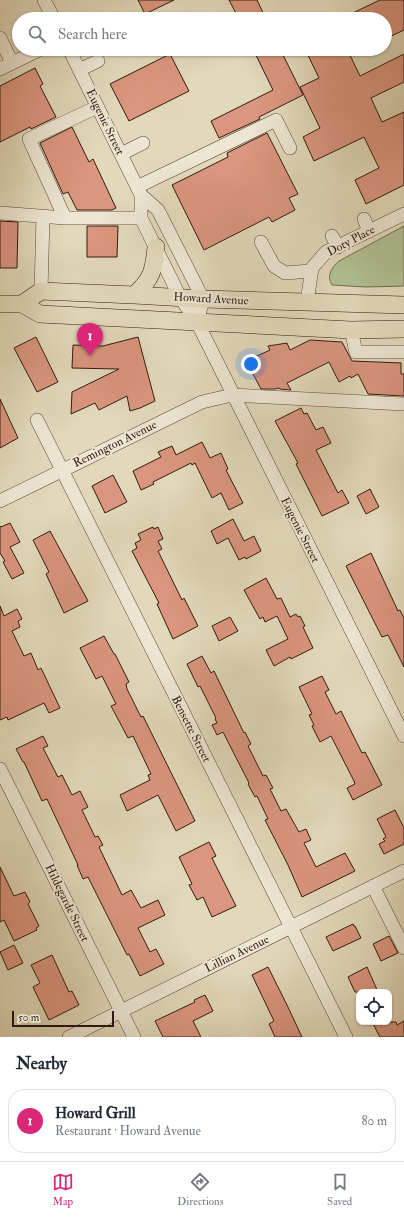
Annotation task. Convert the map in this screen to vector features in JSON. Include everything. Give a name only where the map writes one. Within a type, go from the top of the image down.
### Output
[{"type":"main road","points":[[134,294],[144,286],[154,268],[156,248]]},
{"type":"main road","name":"Howard Avenue","points":[[41,291],[134,294],[204,299],[404,305]]},
{"type":"main road","points":[[22,304],[41,291]]},
{"type":"main road","name":"Howard Avenue","points":[[0,304],[22,304],[40,314],[351,330],[404,329]]},
{"type":"street","points":[[44,0],[50,12]]},
{"type":"street","points":[[0,38],[6,66],[27,56]]},
{"type":"street","name":"Eugenie Street","points":[[72,56],[139,191],[158,210],[204,299]]},
{"type":"street","points":[[79,70],[98,61]]},
{"type":"street","points":[[66,218],[29,139],[97,107]]},
{"type":"street","points":[[139,191],[276,120],[290,148]]},
{"type":"street","points":[[121,154],[143,143]]},
{"type":"street","name":"Eugenie Street","points":[[139,191],[141,218],[180,297],[197,322],[232,395],[404,736]]},
{"type":"street","points":[[0,213],[66,218],[141,218]]},
{"type":"street","name":"Doty Place","points":[[306,302],[312,268],[335,241],[369,232],[404,214]]},
{"type":"street","points":[[41,291],[43,216]]},
{"type":"street","points":[[364,219],[369,232]]},
{"type":"street","points":[[261,242],[274,266],[285,273],[311,271]]},
{"type":"street","points":[[197,322],[204,299]]},
{"type":"street","points":[[351,330],[356,352],[404,352]]},
{"type":"street","name":"Remington Avenue","points":[[0,501],[202,402],[232,395],[404,404]]},
{"type":"street","name":"Bensette Street","points":[[37,420],[346,1037]]},
{"type":"street","name":"Hildegarde Street","points":[[0,769],[134,1037]]},
{"type":"street","name":"Lillian Avenue","points":[[70,1037],[404,871]]},
{"type":"street","points":[[374,886],[404,948]]},
{"type":"green space","points":[[404,226],[404,286],[366,287],[332,285],[330,282],[330,275],[334,266],[339,261]]},
{"type":"building","points":[[138,0],[174,0],[149,12],[144,12]]},
{"type":"building","points":[[229,0],[257,0],[263,12],[235,12]]},
{"type":"building","points":[[380,0],[404,0],[404,30],[392,36],[392,12],[355,12]]},
{"type":"building","points":[[404,54],[404,82],[371,98],[382,122],[404,112],[404,185],[366,204],[355,180],[379,168],[364,137],[314,161],[303,137],[320,128],[300,87],[319,78],[308,56],[350,56],[360,76]]},
{"type":"building","points":[[166,56],[171,56],[189,91],[129,121],[110,84]]},
{"type":"building","points":[[256,56],[284,56],[303,95],[259,117],[260,119],[219,138],[211,121],[273,90]]},
{"type":"building","points":[[35,68],[43,84],[40,86],[56,117],[31,129],[30,127],[0,142],[0,86]]},
{"type":"building","points":[[72,127],[89,162],[93,159],[116,208],[112,210],[77,210],[68,192],[63,194],[40,143]]},
{"type":"building","points":[[267,133],[298,194],[289,198],[295,210],[272,222],[269,217],[204,250],[172,185],[228,157],[227,153]]},
{"type":"building","points":[[0,221],[18,222],[17,268],[0,268]]},
{"type":"building","points":[[87,226],[118,226],[117,257],[87,257]]},
{"type":"building","points":[[36,337],[58,382],[37,392],[14,348]]},
{"type":"building","points":[[138,337],[155,401],[130,411],[127,396],[99,410],[95,403],[71,414],[72,392],[119,369],[72,368],[73,345],[103,346]]},
{"type":"building","points":[[310,340],[342,342],[352,361],[401,363],[401,374],[404,374],[404,396],[368,394],[358,374],[351,378],[350,376],[339,382],[329,362],[287,383],[291,390],[278,388],[261,389],[246,361],[270,350],[268,346],[287,343],[290,350]]},
{"type":"building","points":[[0,399],[18,438],[0,448]]},
{"type":"building","points":[[301,408],[304,414],[307,413],[316,430],[323,427],[331,443],[316,450],[338,493],[342,490],[349,503],[322,516],[296,464],[298,463],[275,421]]},
{"type":"building","points":[[202,442],[210,458],[221,453],[228,469],[226,470],[243,503],[229,510],[221,493],[212,498],[195,463],[192,465],[191,463],[153,482],[154,484],[141,490],[133,471],[161,457],[158,452],[172,446],[176,455]]},
{"type":"building","points":[[113,475],[127,502],[105,513],[92,486]]},
{"type":"building","points":[[370,489],[379,507],[366,514],[357,496]]},
{"type":"building","points":[[233,519],[244,541],[254,536],[261,551],[246,559],[245,557],[239,560],[228,538],[217,544],[211,531]]},
{"type":"building","points":[[10,523],[20,542],[10,547],[24,573],[12,579],[0,553],[0,526],[1,527]]},
{"type":"building","points":[[153,527],[154,529],[158,527],[163,539],[158,541],[162,549],[158,551],[182,600],[184,598],[198,626],[173,639],[157,604],[159,603],[132,551],[137,548],[135,543],[141,540],[138,534]]},
{"type":"building","points":[[50,531],[88,601],[64,613],[46,574],[49,572],[33,540]]},
{"type":"building","points":[[371,553],[398,611],[400,610],[404,618],[404,667],[388,635],[382,637],[346,566]]},
{"type":"building","points":[[266,578],[277,599],[281,598],[290,617],[296,614],[298,617],[300,616],[305,626],[303,627],[313,648],[291,659],[290,657],[274,666],[266,650],[288,639],[277,616],[265,622],[263,617],[260,619],[244,590]]},
{"type":"building","points":[[0,606],[4,616],[17,609],[22,619],[18,621],[20,627],[12,631],[24,656],[31,653],[38,670],[41,668],[60,708],[49,713],[44,703],[8,720],[7,717],[0,720]]},
{"type":"building","points":[[230,617],[238,631],[219,641],[212,626]]},
{"type":"building","points":[[104,636],[129,682],[126,684],[127,689],[141,717],[143,716],[195,821],[176,831],[158,795],[127,811],[120,795],[150,780],[148,775],[151,774],[133,736],[128,738],[111,706],[116,704],[102,676],[96,679],[80,648]]},
{"type":"building","points":[[202,656],[211,673],[214,671],[244,733],[245,732],[251,744],[248,746],[263,776],[266,775],[273,788],[270,789],[281,811],[286,809],[299,832],[306,829],[311,840],[304,843],[316,867],[345,853],[355,871],[302,897],[288,865],[265,820],[268,819],[257,796],[255,797],[248,784],[249,783],[223,732],[217,735],[212,725],[217,723],[216,718],[187,664]]},
{"type":"building","points":[[322,676],[329,690],[325,692],[336,714],[341,711],[362,753],[365,752],[382,785],[353,800],[347,788],[355,784],[354,781],[331,736],[320,742],[312,726],[314,725],[309,715],[312,714],[299,687]]},
{"type":"building","points":[[43,736],[48,746],[43,748],[58,777],[62,775],[72,795],[80,791],[88,807],[82,810],[95,837],[98,836],[103,845],[99,847],[122,895],[131,890],[141,908],[158,900],[165,915],[138,928],[150,952],[156,949],[164,964],[140,976],[129,954],[127,955],[88,877],[83,879],[47,799],[42,801],[24,762],[16,749]]},
{"type":"building","points":[[395,810],[404,828],[404,844],[384,854],[379,844],[385,841],[383,839],[386,837],[377,819]]},
{"type":"building","points":[[209,842],[216,856],[212,858],[236,906],[212,917],[203,897],[197,900],[189,885],[192,884],[179,857]]},
{"type":"building","points":[[0,867],[14,896],[25,892],[30,902],[28,904],[39,926],[36,928],[37,930],[14,941],[4,920],[0,922]]},
{"type":"building","points":[[353,924],[361,938],[333,951],[326,937]]},
{"type":"building","points":[[389,936],[398,953],[381,961],[373,944]]},
{"type":"building","points":[[14,945],[23,963],[8,970],[0,952]]},
{"type":"building","points":[[52,955],[69,992],[72,991],[79,1005],[49,1020],[33,987],[40,983],[31,965]]},
{"type":"building","points":[[268,967],[302,1037],[275,1037],[269,1024],[274,1021],[252,975]]},
{"type":"building","points":[[367,967],[377,989],[356,989],[355,992],[348,977]]},
{"type":"building","points":[[205,995],[213,1011],[193,1021],[201,1037],[163,1037],[155,1021],[195,1002],[194,1000]]},
{"type":"building","points":[[404,1021],[404,1037],[380,1037],[374,1025],[392,1025],[392,1022],[396,1022],[397,1025]]},
{"type":"place","name":"Howard Grill","points":[[90,356]]}]
